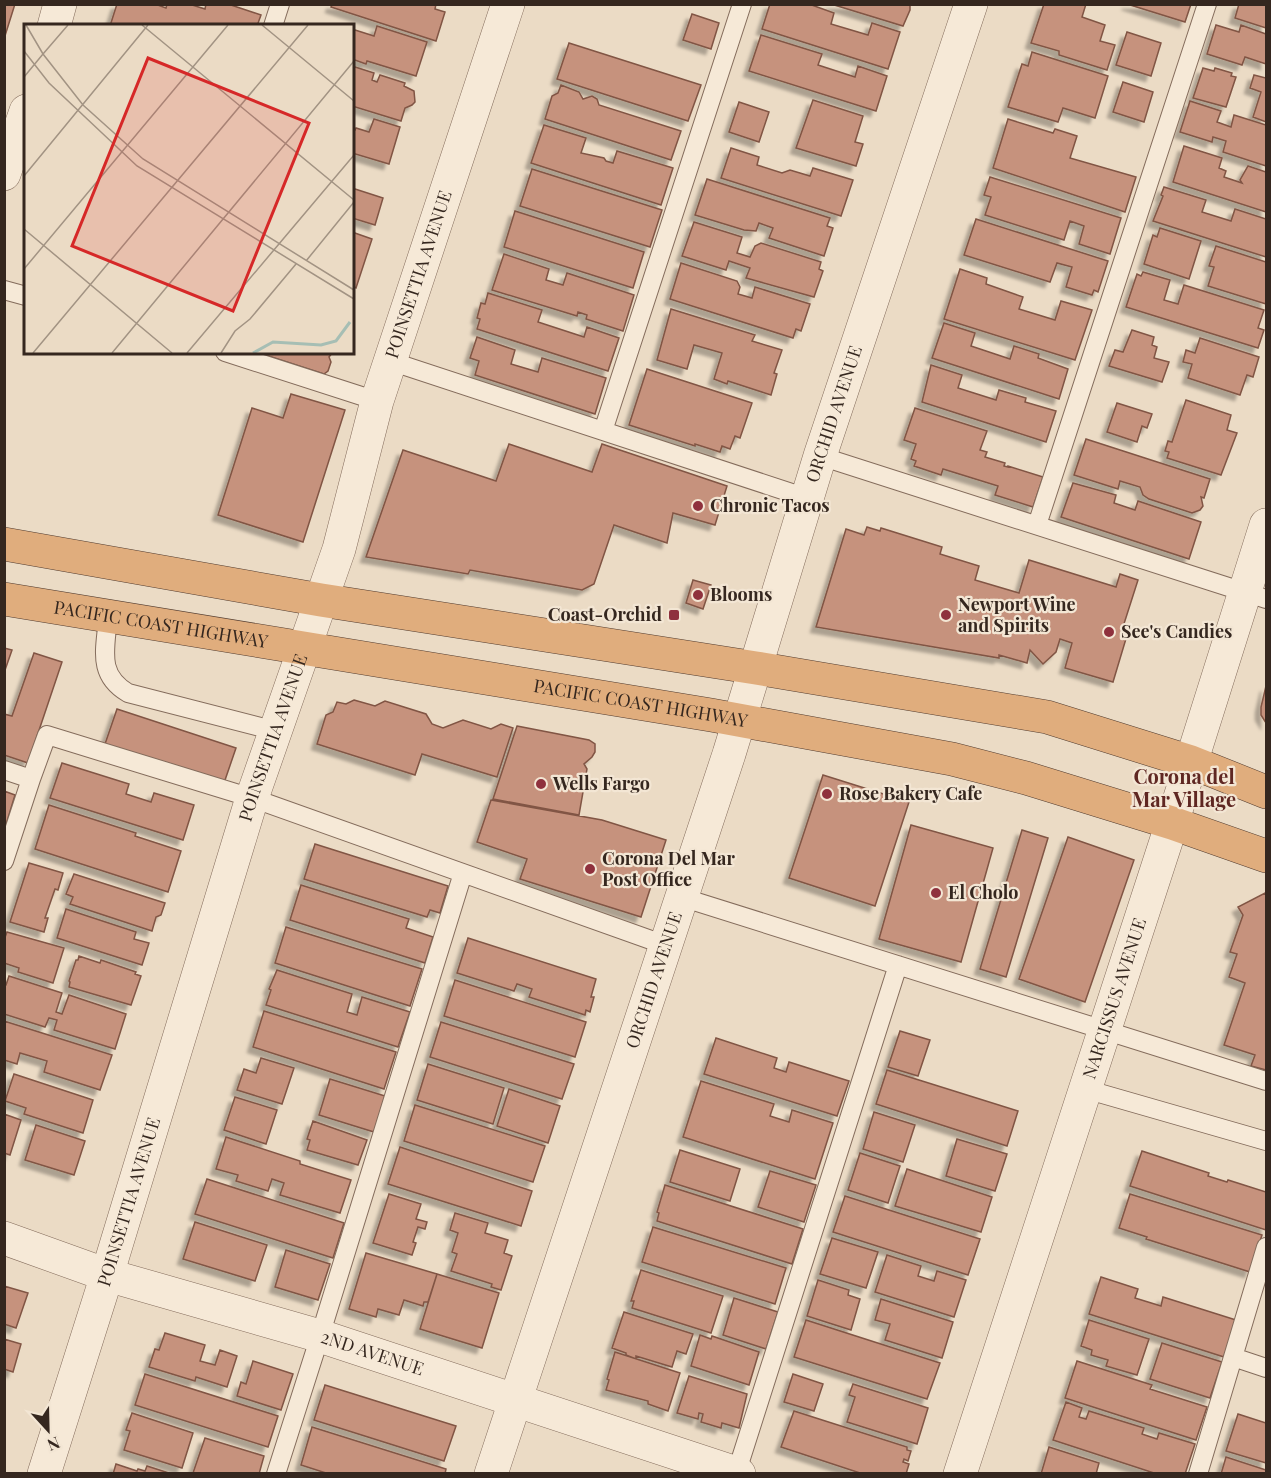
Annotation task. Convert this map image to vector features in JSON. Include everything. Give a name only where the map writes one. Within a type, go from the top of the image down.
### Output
[{"type":"highway","points":[[4,544],[321,600],[756,668],[1047,717],[1191,762],[1266,792]]},
{"type":"highway","name":"PACIFIC COAST HIGHWAY","points":[[4,599],[739,720],[952,759],[1026,778],[1172,823],[1266,856]]},
{"type":"street","points":[[55,24],[60,4]]},
{"type":"street","name":"POINSETTIA AVENUE","points":[[44,1473],[107,1275],[252,798],[339,549],[377,401],[508,4]]},
{"type":"street","name":"ORCHID AVENUE","points":[[491,1473],[756,668],[820,456],[971,4]]},
{"type":"street","points":[[4,174],[24,117]]},
{"type":"street","name":"NARCISSUS AVENUE","points":[[960,1473],[1191,762],[1256,595],[1266,525]]},
{"type":"street","name":"2ND AVENUE","points":[[4,1238],[107,1275],[320,1336],[737,1473]]},
{"type":"lane","points":[[274,24],[280,4]]},
{"type":"lane","points":[[603,431],[742,4]]},
{"type":"lane","points":[[1037,525],[1207,4]]},
{"type":"lane","points":[[4,290],[24,295]]},
{"type":"lane","points":[[231,354],[377,401]]},
{"type":"lane","points":[[390,361],[807,498]]},
{"type":"lane","points":[[820,456],[1256,595]]},
{"type":"lane","points":[[108,616],[105,665],[108,676],[116,686],[128,693],[276,731]]},
{"type":"lane","points":[[4,861],[47,735],[252,798],[665,945]]},
{"type":"lane","points":[[4,771],[31,779]]},
{"type":"lane","points":[[276,1473],[463,873]]},
{"type":"lane","points":[[681,897],[1266,1081]]},
{"type":"lane","points":[[737,1473],[898,964]]},
{"type":"lane","points":[[1085,1089],[1266,1141]]},
{"type":"lane","points":[[1198,1473],[1266,1247]]},
{"type":"lane","points":[[1233,1357],[1266,1368]]},
{"type":"building","points":[[4,4],[15,4],[4,39]]},
{"type":"building","points":[[117,4],[155,4],[166,8],[167,4],[189,4],[205,9],[206,4],[228,4],[261,15],[258,24],[111,24]]},
{"type":"building","points":[[332,4],[436,4],[435,9],[445,12],[436,41],[331,7]]},
{"type":"building","points":[[770,4],[809,4],[834,13],[831,24],[868,35],[872,23],[900,32],[888,69],[762,29]]},
{"type":"building","points":[[831,4],[910,4],[910,10],[903,26]]},
{"type":"building","points":[[1044,4],[1086,4],[1082,17],[1105,25],[1100,41],[1115,45],[1107,70],[1059,55],[1059,51],[1031,43]]},
{"type":"building","points":[[1127,4],[1191,4],[1185,22]]},
{"type":"building","points":[[1239,4],[1266,4],[1266,28],[1235,18]]},
{"type":"building","points":[[692,14],[719,23],[711,49],[683,40]]},
{"type":"building","points":[[1216,25],[1239,32],[1241,25],[1266,34],[1266,64],[1245,57],[1242,65],[1207,54]]},
{"type":"building","points":[[377,26],[427,42],[416,76],[367,61],[366,64],[354,60],[354,30],[374,36]]},
{"type":"building","points":[[1127,32],[1161,43],[1151,76],[1116,65]]},
{"type":"building","points":[[761,35],[822,54],[818,65],[855,77],[858,66],[887,76],[876,111],[749,71]]},
{"type":"building","points":[[569,43],[701,85],[688,121],[557,79]]},
{"type":"building","points":[[1032,52],[1108,76],[1095,118],[1063,108],[1058,122],[1008,107],[1022,64],[1028,66]]},
{"type":"building","points":[[354,67],[374,73],[372,80],[377,82],[380,75],[405,83],[404,86],[414,91],[415,102],[405,108],[401,121],[354,107]]},
{"type":"building","points":[[1203,68],[1214,71],[1215,68],[1232,73],[1231,76],[1236,77],[1226,107],[1193,98]]},
{"type":"building","points":[[1254,75],[1266,78],[1266,122],[1253,117],[1261,92],[1250,88]]},
{"type":"building","points":[[1123,82],[1153,92],[1144,122],[1113,112]]},
{"type":"building","points":[[561,85],[579,92],[583,99],[592,96],[597,99],[599,105],[681,131],[671,160],[545,119],[552,96],[558,93]]},
{"type":"building","points":[[813,100],[863,116],[855,142],[863,144],[856,166],[796,148]]},
{"type":"building","points":[[1190,101],[1221,111],[1217,122],[1231,127],[1234,115],[1266,125],[1266,166],[1223,152],[1226,141],[1213,137],[1212,142],[1180,132]]},
{"type":"building","points":[[739,102],[769,112],[759,142],[729,132]]},
{"type":"building","points":[[374,119],[400,127],[389,164],[354,154],[354,130],[356,128],[369,132]]},
{"type":"building","points":[[1008,119],[1053,133],[1055,129],[1077,136],[1070,158],[1136,177],[1125,212],[993,168]]},
{"type":"building","points":[[544,125],[586,138],[581,153],[604,158],[613,163],[617,151],[673,168],[661,205],[531,163]]},
{"type":"building","points":[[1184,146],[1222,158],[1219,168],[1226,171],[1224,177],[1242,183],[1240,180],[1248,166],[1266,172],[1266,212],[1173,182]]},
{"type":"building","points":[[731,148],[759,157],[757,165],[782,173],[790,170],[810,176],[813,168],[853,180],[841,216],[721,178]]},
{"type":"building","points":[[532,169],[662,210],[650,247],[520,206]]},
{"type":"building","points":[[990,177],[1121,218],[1110,254],[1079,244],[1084,226],[1070,221],[1064,240],[985,215],[991,197],[984,195]]},
{"type":"building","points":[[707,179],[830,218],[827,226],[833,228],[824,256],[769,238],[773,228],[759,223],[756,231],[744,230],[695,215]]},
{"type":"building","points":[[1164,187],[1206,200],[1202,212],[1231,221],[1235,209],[1266,219],[1266,257],[1153,221],[1163,196],[1161,195]]},
{"type":"building","points":[[354,189],[383,198],[375,225],[354,219]]},
{"type":"building","points":[[515,211],[644,252],[633,288],[504,247]]},
{"type":"building","points":[[976,219],[1108,261],[1098,292],[1094,290],[1092,295],[1066,287],[1072,267],[1057,263],[1050,282],[964,255]]},
{"type":"building","points":[[694,222],[742,237],[737,253],[750,257],[755,246],[761,243],[821,262],[819,269],[823,271],[814,297],[746,278],[750,268],[729,261],[726,270],[682,256]]},
{"type":"building","points":[[1160,228],[1201,241],[1189,279],[1144,264],[1153,235],[1157,237]]},
{"type":"building","points":[[354,233],[372,239],[356,288],[354,287]]},
{"type":"building","points":[[1216,246],[1266,262],[1266,304],[1208,286],[1214,267],[1209,266]]},
{"type":"building","points":[[504,254],[549,269],[546,280],[563,285],[567,273],[634,295],[623,331],[586,319],[587,315],[578,312],[577,316],[492,290]]},
{"type":"building","points":[[681,263],[737,281],[740,287],[738,294],[752,298],[755,287],[810,304],[801,331],[796,329],[793,338],[670,299]]},
{"type":"building","points":[[960,269],[987,278],[986,284],[1023,297],[1019,309],[1055,320],[1061,301],[1092,310],[1075,360],[944,319]]},
{"type":"building","points":[[1143,272],[1170,280],[1164,300],[1178,304],[1184,285],[1264,310],[1258,328],[1264,330],[1258,348],[1126,307],[1137,274],[1141,276]]},
{"type":"building","points":[[488,293],[542,310],[538,322],[584,337],[587,327],[619,338],[608,371],[477,329],[481,303],[485,304]]},
{"type":"building","points":[[671,309],[755,335],[752,341],[782,350],[774,373],[777,374],[771,395],[728,381],[727,384],[714,379],[722,353],[694,345],[687,369],[657,360]]},
{"type":"building","points":[[944,323],[975,333],[971,346],[1010,359],[1014,346],[1039,354],[1038,358],[1068,369],[1059,399],[932,358]]},
{"type":"building","points":[[1132,330],[1154,337],[1152,345],[1157,347],[1154,358],[1169,362],[1162,382],[1109,366],[1115,350],[1123,352]]},
{"type":"building","points":[[477,337],[515,350],[511,364],[538,372],[542,358],[606,378],[595,414],[475,375],[479,361],[470,358]]},
{"type":"building","points":[[1200,338],[1259,357],[1253,377],[1247,375],[1240,395],[1188,378],[1192,364],[1183,362],[1186,350],[1195,353]]},
{"type":"building","points":[[262,354],[331,354],[328,371],[324,374]]},
{"type":"building","points":[[931,365],[962,375],[958,388],[996,400],[999,390],[1026,398],[1025,402],[1056,411],[1046,442],[922,402]]},
{"type":"building","points":[[647,369],[752,403],[740,438],[735,436],[730,449],[722,446],[720,452],[629,425]]},
{"type":"building","points":[[291,394],[345,410],[303,542],[218,515],[252,408],[283,418]]},
{"type":"building","points":[[1186,400],[1231,415],[1227,430],[1237,433],[1221,475],[1167,458],[1169,452],[1165,451],[1168,441],[1172,442]]},
{"type":"building","points":[[1117,403],[1152,414],[1147,428],[1142,426],[1137,442],[1107,432]]},
{"type":"building","points":[[915,408],[987,431],[980,450],[987,452],[985,457],[1005,463],[1004,466],[1043,477],[1033,507],[995,495],[998,486],[943,469],[941,475],[914,466],[916,461],[911,459],[916,444],[904,440]]},
{"type":"building","points":[[1086,439],[1210,479],[1204,498],[1201,497],[1203,506],[1192,513],[1149,499],[1143,495],[1140,487],[1120,481],[1118,489],[1074,475]]},
{"type":"building","points":[[509,444],[592,472],[602,444],[727,486],[715,525],[673,513],[667,543],[614,525],[594,584],[582,590],[470,570],[468,574],[366,557],[403,450],[496,481]]},
{"type":"building","points":[[1073,483],[1116,495],[1114,503],[1135,510],[1138,501],[1201,522],[1189,559],[1061,517]]},
{"type":"building","points":[[867,527],[880,531],[881,528],[942,547],[940,554],[979,566],[975,580],[1019,593],[1029,560],[1116,587],[1120,574],[1138,580],[1122,630],[1128,632],[1113,682],[1065,668],[1072,643],[1060,639],[1056,652],[1043,664],[1030,650],[1027,663],[999,655],[999,658],[816,627],[846,529],[864,535]]},
{"type":"building","points":[[693,580],[711,585],[703,609],[686,603]]},
{"type":"building","points":[[4,648],[12,650],[4,673]]},
{"type":"building","points":[[34,653],[62,662],[28,763],[4,755],[4,714],[12,716]]},
{"type":"building","points":[[1266,686],[1266,723],[1261,715],[1261,707]]},
{"type":"building","points":[[354,700],[375,706],[385,701],[426,714],[432,724],[443,728],[463,720],[491,729],[501,724],[513,728],[497,777],[422,754],[415,775],[317,744],[326,715],[333,712],[337,702],[346,704]]},
{"type":"building","points":[[117,709],[236,748],[224,783],[105,744]]},
{"type":"building","name":"Wells Fargo","points":[[517,726],[589,740],[595,744],[595,752],[584,764],[587,769],[579,815],[493,799]]},
{"type":"building","points":[[62,763],[129,784],[126,794],[151,802],[154,793],[194,805],[183,840],[50,798]]},
{"type":"building","points":[[823,775],[909,802],[875,906],[789,878]]},
{"type":"building","points":[[4,791],[15,795],[5,828],[4,828]]},
{"type":"building","name":"Corona Del Mar Post Office","points":[[491,800],[602,820],[666,840],[641,917],[520,879],[527,859],[477,842]]},
{"type":"building","points":[[49,805],[136,833],[135,836],[181,851],[168,892],[35,849]]},
{"type":"building","name":"El Cholo","points":[[911,825],[993,848],[961,962],[879,939]]},
{"type":"building","points":[[1022,830],[1048,838],[1006,977],[980,969]]},
{"type":"building","points":[[1068,837],[1134,860],[1085,1002],[1019,979]]},
{"type":"building","points":[[315,844],[448,886],[440,913],[430,910],[427,917],[304,879]]},
{"type":"building","points":[[29,863],[63,873],[45,918],[48,918],[44,932],[10,922]]},
{"type":"building","points":[[74,874],[165,903],[161,915],[156,917],[152,931],[70,904],[73,897],[66,894]]},
{"type":"building","points":[[301,885],[409,919],[406,928],[433,937],[425,963],[290,920]]},
{"type":"building","points":[[1265,893],[1266,1070],[1251,1066],[1255,1055],[1224,1045],[1245,983],[1229,977],[1237,954],[1230,952],[1243,915],[1238,907]]},
{"type":"building","points":[[66,909],[136,932],[134,939],[149,943],[142,965],[57,938]]},
{"type":"building","points":[[286,927],[422,969],[410,1006],[275,963]]},
{"type":"building","points":[[7,932],[64,948],[53,983],[18,972],[19,968],[4,963],[4,940]]},
{"type":"building","points":[[468,938],[596,979],[590,1012],[586,1010],[585,1015],[529,997],[532,989],[517,984],[514,991],[457,973]]},
{"type":"building","points":[[79,956],[100,963],[101,960],[136,972],[135,974],[141,976],[131,1005],[69,987],[69,981]]},
{"type":"building","points":[[277,970],[352,994],[347,1012],[357,1015],[362,997],[410,1012],[398,1047],[266,1005],[271,990],[269,989]]},
{"type":"building","points":[[9,976],[62,993],[56,1012],[62,1014],[69,995],[126,1014],[115,1049],[54,1030],[57,1020],[49,1018],[45,1027],[4,1014],[4,985]]},
{"type":"building","points":[[455,980],[586,1022],[575,1057],[444,1016]]},
{"type":"building","points":[[264,1011],[396,1052],[384,1089],[253,1047]]},
{"type":"building","points":[[4,1021],[112,1055],[100,1090],[44,1072],[47,1061],[20,1053],[17,1064],[4,1060]]},
{"type":"building","points":[[441,1022],[574,1064],[562,1099],[430,1057]]},
{"type":"building","points":[[900,1031],[930,1040],[918,1076],[888,1067]]},
{"type":"building","points":[[716,1038],[777,1058],[774,1068],[786,1072],[789,1062],[849,1081],[837,1116],[704,1074]]},
{"type":"building","points":[[261,1058],[294,1068],[282,1104],[237,1090],[244,1069],[256,1073]]},
{"type":"building","points":[[428,1064],[504,1088],[493,1124],[417,1100]]},
{"type":"building","points":[[887,1070],[1018,1111],[1007,1146],[876,1104]]},
{"type":"building","points":[[14,1074],[93,1100],[83,1133],[24,1114],[26,1108],[5,1101]]},
{"type":"building","points":[[330,1079],[385,1096],[374,1132],[319,1115]]},
{"type":"building","points":[[701,1081],[774,1104],[770,1116],[789,1122],[792,1110],[833,1123],[815,1179],[683,1137]]},
{"type":"building","points":[[509,1089],[560,1106],[548,1143],[497,1126]]},
{"type":"building","points":[[235,1097],[277,1110],[266,1144],[224,1130]]},
{"type":"building","points":[[415,1105],[545,1146],[533,1182],[404,1141]]},
{"type":"building","points":[[874,1112],[915,1125],[903,1162],[863,1149]]},
{"type":"building","points":[[4,1114],[21,1120],[10,1155],[4,1153]]},
{"type":"building","points":[[313,1121],[367,1140],[358,1165],[307,1150],[310,1140],[307,1139]]},
{"type":"building","points":[[36,1125],[85,1141],[74,1175],[25,1160]]},
{"type":"building","points":[[226,1137],[351,1180],[340,1213],[280,1195],[284,1183],[272,1179],[268,1191],[236,1181],[238,1175],[216,1169]]},
{"type":"building","points":[[957,1139],[1007,1154],[995,1191],[946,1176]]},
{"type":"building","points":[[400,1147],[532,1191],[521,1226],[388,1184]]},
{"type":"building","points":[[680,1150],[740,1169],[730,1201],[670,1182]]},
{"type":"building","points":[[1142,1151],[1209,1173],[1208,1176],[1266,1192],[1266,1230],[1130,1186]]},
{"type":"building","points":[[860,1153],[900,1166],[888,1203],[848,1190]]},
{"type":"building","points":[[907,1169],[992,1197],[981,1232],[895,1206]]},
{"type":"building","points":[[770,1171],[816,1185],[804,1222],[758,1207]]},
{"type":"building","points":[[207,1179],[344,1223],[333,1258],[195,1214]]},
{"type":"building","points":[[665,1185],[803,1229],[792,1264],[657,1221],[659,1213],[657,1212]]},
{"type":"building","points":[[389,1194],[421,1204],[416,1219],[427,1222],[425,1229],[418,1227],[412,1255],[373,1243]]},
{"type":"building","points":[[1130,1194],[1262,1235],[1250,1272],[1146,1239],[1147,1237],[1119,1228]]},
{"type":"building","points":[[845,1196],[980,1239],[968,1275],[833,1232]]},
{"type":"building","points":[[455,1213],[488,1223],[485,1233],[508,1240],[504,1253],[512,1256],[501,1290],[491,1287],[492,1284],[451,1271],[457,1254],[452,1252],[458,1233],[450,1230]]},
{"type":"building","points":[[195,1222],[267,1245],[255,1281],[183,1259]]},
{"type":"building","points":[[653,1227],[786,1268],[775,1304],[642,1262]]},
{"type":"building","points":[[832,1238],[878,1252],[866,1288],[820,1274]]},
{"type":"building","points":[[286,1250],[330,1264],[318,1300],[275,1287]]},
{"type":"building","points":[[366,1253],[437,1274],[428,1302],[424,1302],[423,1306],[404,1300],[399,1315],[378,1309],[376,1317],[349,1309]]},
{"type":"building","points":[[887,1255],[921,1266],[918,1276],[934,1281],[937,1271],[966,1280],[954,1317],[875,1292]]},
{"type":"building","points":[[641,1270],[723,1296],[711,1333],[632,1308],[634,1301],[631,1301]]},
{"type":"building","points":[[437,1274],[499,1293],[482,1348],[420,1329]]},
{"type":"building","points":[[1101,1277],[1138,1289],[1135,1298],[1161,1306],[1163,1297],[1236,1320],[1224,1357],[1089,1314]]},
{"type":"building","points":[[818,1280],[849,1290],[848,1295],[860,1299],[851,1330],[807,1316]]},
{"type":"building","points":[[4,1286],[28,1293],[16,1328],[4,1324]]},
{"type":"building","points":[[734,1298],[778,1312],[766,1349],[723,1335]]},
{"type":"building","points":[[881,1299],[953,1322],[942,1358],[885,1340],[890,1324],[875,1320]]},
{"type":"building","points":[[624,1312],[693,1334],[686,1354],[677,1351],[672,1367],[636,1356],[636,1359],[612,1348]]},
{"type":"building","points":[[806,1320],[940,1363],[927,1399],[794,1357]]},
{"type":"building","points":[[1089,1320],[1149,1339],[1137,1375],[1106,1366],[1108,1360],[1091,1355],[1092,1350],[1081,1346]]},
{"type":"building","points":[[165,1333],[205,1345],[200,1361],[215,1365],[220,1350],[237,1356],[227,1387],[196,1377],[195,1381],[149,1367],[155,1349],[159,1350]]},
{"type":"building","points":[[700,1335],[711,1339],[712,1336],[759,1352],[749,1385],[691,1366]]},
{"type":"building","points":[[4,1339],[21,1344],[13,1372],[4,1369]]},
{"type":"building","points":[[1162,1343],[1222,1362],[1210,1398],[1150,1379]]},
{"type":"building","points":[[615,1352],[680,1373],[668,1411],[648,1404],[648,1401],[606,1390]]},
{"type":"building","points":[[253,1361],[293,1374],[281,1410],[237,1396],[241,1382],[246,1384]]},
{"type":"building","points":[[1077,1361],[1152,1385],[1150,1389],[1207,1407],[1196,1440],[1065,1398]]},
{"type":"building","points":[[145,1374],[278,1416],[268,1447],[135,1405]]},
{"type":"building","points":[[793,1374],[823,1384],[814,1411],[784,1402]]},
{"type":"building","points":[[689,1376],[747,1394],[739,1428],[722,1423],[721,1428],[701,1422],[703,1414],[699,1413],[698,1419],[677,1413]]},
{"type":"building","points":[[853,1384],[928,1408],[917,1444],[847,1422],[855,1397],[849,1395]]},
{"type":"building","points":[[325,1385],[456,1426],[444,1461],[314,1420]]},
{"type":"building","points":[[1066,1402],[1082,1408],[1079,1417],[1086,1419],[1089,1411],[1144,1428],[1142,1434],[1157,1439],[1159,1433],[1195,1444],[1185,1474],[1157,1474],[1053,1440]]},
{"type":"building","points":[[794,1411],[907,1447],[907,1450],[911,1451],[908,1461],[904,1459],[903,1462],[909,1464],[906,1474],[863,1474],[781,1447]]},
{"type":"building","points":[[132,1413],[193,1433],[182,1468],[124,1450],[130,1431],[126,1430]]},
{"type":"building","points":[[1238,1414],[1266,1423],[1266,1463],[1226,1451]]},
{"type":"building","points":[[312,1427],[446,1469],[445,1474],[329,1474],[301,1465]]},
{"type":"building","points":[[205,1438],[264,1456],[259,1474],[193,1473]]},
{"type":"building","points":[[1049,1447],[1099,1463],[1096,1474],[1041,1474]]},
{"type":"building","points":[[1226,1457],[1266,1470],[1266,1474],[1221,1474]]},
{"type":"building","points":[[116,1464],[137,1471],[138,1469],[145,1471],[147,1466],[172,1474],[113,1474]]},
{"type":"place","name":"Chronic Tacos","points":[[698,506]]},
{"type":"place","name":"Blooms","points":[[698,595]]},
{"type":"place","name":"Coast-Orchid","points":[[674,615]]},
{"type":"place","name":"Newport Wine and Spirits","points":[[946,615]]},
{"type":"place","name":"See's Candies","points":[[1109,632]]},
{"type":"place","name":"Wells Fargo","points":[[541,784]]},
{"type":"place","name":"Rose Bakery Cafe","points":[[827,794]]},
{"type":"place","name":"Corona Del Mar Post Office","points":[[590,869]]},
{"type":"place","name":"El Cholo","points":[[936,893]]},
{"type":"district","name":"Corona del Mar Village","points":[[1184,788]]}]
